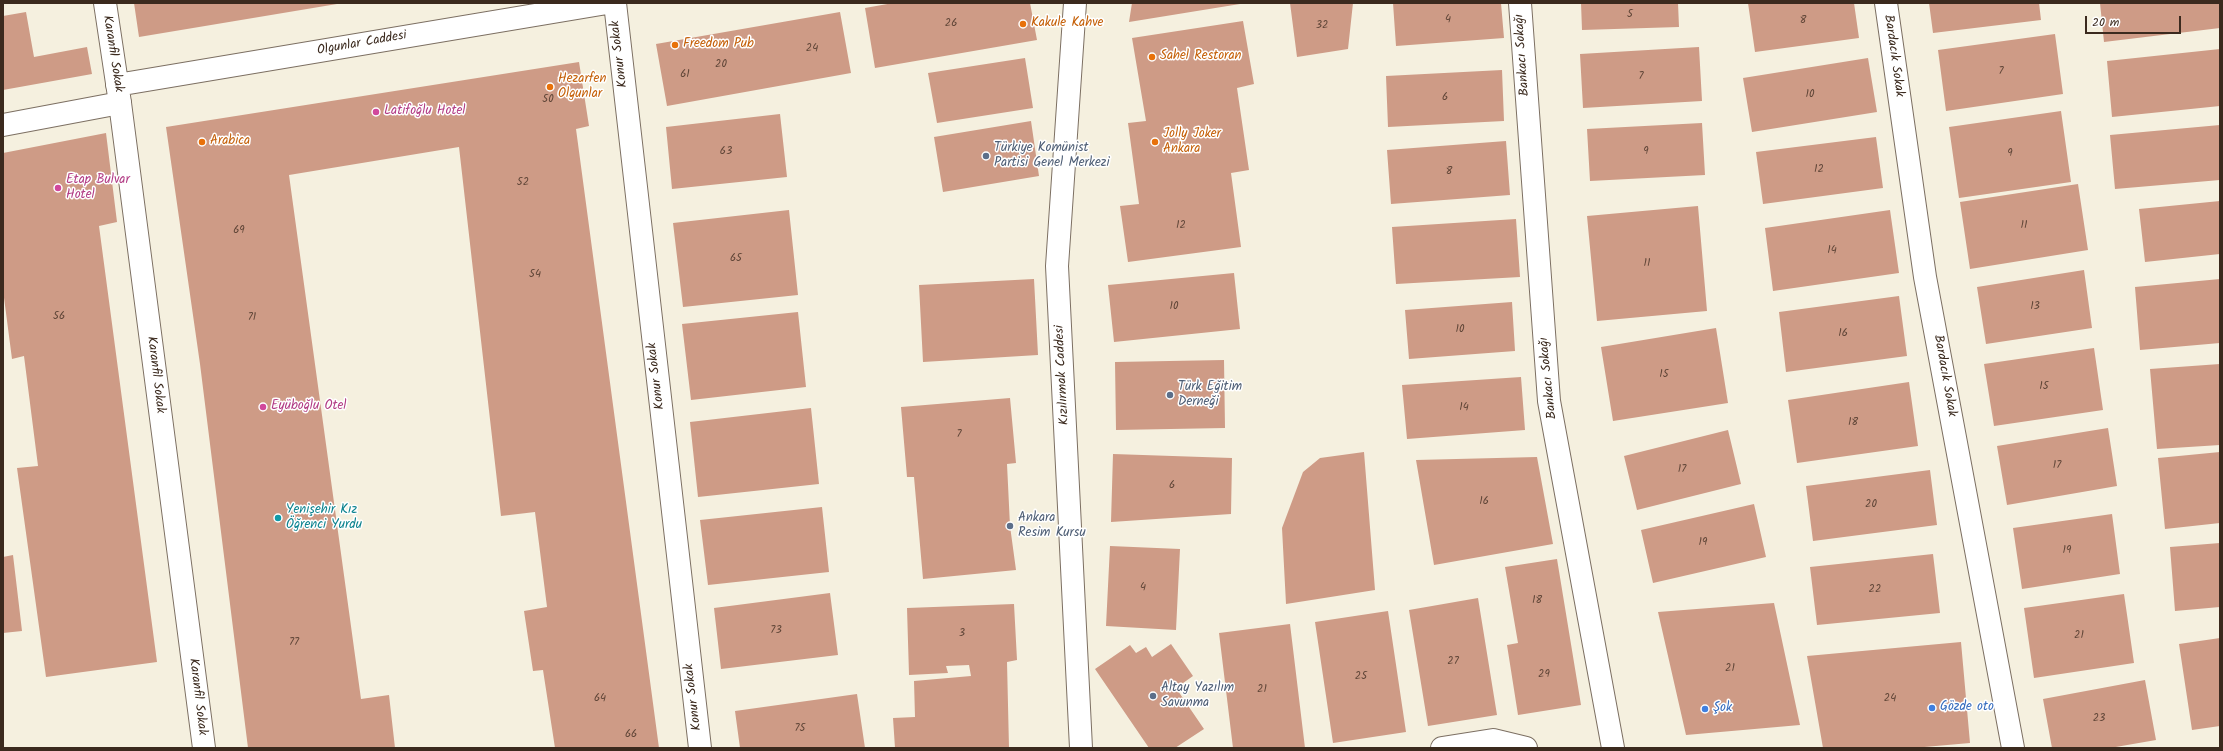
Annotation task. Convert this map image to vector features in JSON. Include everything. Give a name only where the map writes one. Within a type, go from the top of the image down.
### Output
[{"type":"street","name":"Karanfil Sokak","points":[[105,3],[119,94],[204,748]]},
{"type":"street","name":"Olgunlar Caddesi","points":[[3,125],[119,94],[607,3]]},
{"type":"street","name":"Konur Sokak","points":[[615,3],[700,748]]},
{"type":"street","name":"Kızılırmak Caddesi","points":[[1075,3],[1057,266],[1081,748]]},
{"type":"street","name":"Bankacı Sokağı","points":[[1520,3],[1549,401],[1613,748]]},
{"type":"street","name":"Bardacık Sokak","points":[[1886,3],[1925,277],[2013,748]]},
{"type":"street","points":[[1442,748],[1493,740],[1526,748]]},
{"type":"building","points":[[134,3],[337,3],[337,4],[139,37]]},
{"type":"building","points":[[893,3],[1030,3],[1037,40],[875,68],[865,8]]},
{"type":"building","points":[[1132,3],[1240,3],[1240,4],[1129,22]]},
{"type":"building","points":[[1290,3],[1353,3],[1348,49],[1297,57]]},
{"type":"building","points":[[1393,3],[1501,3],[1504,38],[1396,46]]},
{"type":"building","points":[[1581,3],[1678,3],[1679,27],[1582,30]]},
{"type":"building","points":[[1748,3],[1854,3],[1859,38],[1755,52]]},
{"type":"building","points":[[1929,3],[2039,3],[2041,20],[1933,33]]},
{"type":"building","points":[[2100,3],[2220,3],[2220,28],[2104,42]]},
{"type":"building","points":[[26,12],[34,57],[87,47],[92,74],[3,90],[3,16]]},
{"type":"building","points":[[840,12],[851,73],[667,106],[656,44]]},
{"type":"building","points":[[1243,21],[1254,84],[1237,88],[1249,170],[1231,173],[1241,247],[1128,262],[1120,206],[1139,204],[1128,123],[1146,121],[1132,38]]},
{"type":"building","points":[[2055,34],[2063,94],[1946,111],[1938,50]]},
{"type":"building","points":[[1699,47],[1702,101],[1583,108],[1580,54]]},
{"type":"building","points":[[2220,49],[2220,106],[2112,117],[2107,61]]},
{"type":"building","points":[[1025,58],[1033,108],[937,123],[928,73]]},
{"type":"building","points":[[1868,58],[1877,112],[1752,132],[1743,78]]},
{"type":"building","points":[[579,62],[589,126],[576,129],[659,748],[555,748],[543,670],[533,671],[524,611],[547,607],[535,512],[501,516],[459,147],[289,175],[361,699],[389,695],[395,748],[248,748],[200,364],[166,127]]},
{"type":"building","points":[[1502,70],[1504,121],[1388,127],[1386,76]]},
{"type":"building","points":[[2061,111],[2071,182],[1959,198],[1949,127]]},
{"type":"building","points":[[780,114],[787,177],[672,189],[666,127]]},
{"type":"building","name":"Türkiye Komünist Partisi Genel Merkezi","points":[[1031,121],[1039,176],[943,192],[934,137]]},
{"type":"building","points":[[1702,123],[1705,175],[1590,181],[1587,129]]},
{"type":"building","points":[[2220,125],[2220,180],[2115,189],[2110,135]]},
{"type":"building","points":[[106,133],[117,222],[99,226],[157,662],[46,677],[17,468],[38,466],[24,356],[12,359],[3,290],[3,153]]},
{"type":"building","points":[[1876,137],[1883,188],[1763,204],[1756,152]]},
{"type":"building","points":[[1506,141],[1510,195],[1391,204],[1387,150]]},
{"type":"building","points":[[2078,184],[2088,250],[1970,269],[1960,202]]},
{"type":"building","points":[[2220,201],[2220,254],[2145,262],[2139,209]]},
{"type":"building","points":[[1698,206],[1707,311],[1597,321],[1587,216]]},
{"type":"building","points":[[789,210],[798,295],[683,307],[673,223]]},
{"type":"building","points":[[1890,210],[1899,273],[1773,291],[1765,228]]},
{"type":"building","points":[[1516,219],[1520,277],[1396,284],[1392,227]]},
{"type":"building","points":[[2084,270],[2092,328],[1986,344],[1977,287]]},
{"type":"building","points":[[1234,273],[1240,329],[1114,342],[1108,285]]},
{"type":"building","points":[[1034,279],[1038,355],[923,362],[919,285]]},
{"type":"building","points":[[2220,279],[2220,343],[2140,350],[2135,287]]},
{"type":"building","points":[[1899,296],[1907,356],[1786,372],[1779,312]]},
{"type":"building","points":[[1512,302],[1515,351],[1409,359],[1405,310]]},
{"type":"building","points":[[798,312],[806,387],[691,400],[682,324]]},
{"type":"building","points":[[1716,328],[1728,403],[1613,421],[1601,347]]},
{"type":"building","points":[[2094,348],[2103,410],[1994,426],[1984,364]]},
{"type":"building","name":"Türk Eğitim Derneği","points":[[1224,360],[1225,428],[1116,430],[1115,362]]},
{"type":"building","points":[[2220,364],[2220,445],[2157,449],[2150,369]]},
{"type":"building","points":[[1521,377],[1525,430],[1407,439],[1402,385]]},
{"type":"building","points":[[1909,382],[1918,446],[1797,463],[1788,400]]},
{"type":"building","points":[[1010,398],[1016,463],[1007,464],[1010,526],[1016,570],[923,579],[914,477],[907,477],[901,407]]},
{"type":"building","points":[[811,408],[819,484],[698,497],[690,422]]},
{"type":"building","points":[[2108,428],[2117,486],[2007,505],[1997,446]]},
{"type":"building","points":[[1728,430],[1741,484],[1637,510],[1624,456]]},
{"type":"building","points":[[1364,452],[1375,590],[1286,604],[1282,528],[1303,472],[1320,458]]},
{"type":"building","points":[[2220,452],[2220,523],[2165,529],[2158,458]]},
{"type":"building","points":[[1113,454],[1232,458],[1231,514],[1111,522]]},
{"type":"building","points":[[1537,457],[1553,544],[1434,565],[1416,460]]},
{"type":"building","points":[[1930,470],[1937,525],[1813,541],[1806,486]]},
{"type":"building","points":[[1754,504],[1766,557],[1653,583],[1641,530]]},
{"type":"building","points":[[822,507],[829,572],[708,585],[700,520]]},
{"type":"building","points":[[2112,514],[2120,574],[2022,589],[2013,528]]},
{"type":"building","points":[[2220,543],[2220,607],[2175,611],[2170,547]]},
{"type":"building","points":[[1110,546],[1180,549],[1176,630],[1106,626]]},
{"type":"building","points":[[1933,554],[1940,613],[1817,625],[1810,567]]},
{"type":"building","points":[[13,555],[22,631],[3,633],[3,557]]},
{"type":"building","points":[[1557,559],[1581,705],[1518,715],[1507,645],[1518,643],[1505,567]]},
{"type":"building","points":[[830,593],[838,655],[721,669],[714,608]]},
{"type":"building","points":[[2124,594],[2134,663],[2034,678],[2024,608]]},
{"type":"building","points":[[1478,598],[1497,715],[1428,726],[1409,610]]},
{"type":"building","points":[[1774,603],[1800,725],[1686,735],[1658,612]]},
{"type":"building","points":[[1014,604],[1017,660],[1007,662],[1009,748],[895,748],[893,718],[915,717],[914,681],[971,676],[969,665],[946,666],[948,673],[909,675],[907,608]]},
{"type":"building","points":[[1388,611],[1406,732],[1333,743],[1315,622]]},
{"type":"building","points":[[1290,624],[1305,748],[1233,748],[1219,633]]},
{"type":"building","points":[[2220,638],[2220,726],[2192,730],[2179,644]]},
{"type":"building","points":[[1961,642],[1970,743],[1913,748],[1823,748],[1807,656]]},
{"type":"building","points":[[1171,644],[1193,676],[1176,688],[1204,729],[1175,748],[1149,748],[1095,669],[1130,645],[1136,653],[1146,647],[1152,657]]},
{"type":"building","points":[[2145,680],[2156,740],[2110,748],[2052,748],[2043,699]]},
{"type":"building","points":[[857,694],[865,748],[740,748],[735,711]]},
{"type":"place","name":"Kakule Kahve","points":[[1023,24]]},
{"type":"place","name":"Freedom Pub","points":[[675,45]]},
{"type":"place","name":"Sahel Restoran","points":[[1152,57]]},
{"type":"place","name":"Hezarfen Olgunlar","points":[[550,87]]},
{"type":"place","name":"Latifoğlu Hotel","points":[[376,112]]},
{"type":"place","name":"Arabica","points":[[202,142]]},
{"type":"place","name":"Jolly Joker Ankara","points":[[1155,142]]},
{"type":"place","name":"Türkiye Komünist Partisi Genel Merkezi","points":[[986,156]]},
{"type":"place","name":"Etap Bulvar Hotel","points":[[58,188]]},
{"type":"place","name":"Türk Eğitim Derneği","points":[[1170,395]]},
{"type":"place","name":"Eyüboğlu Otel","points":[[263,407]]},
{"type":"place","name":"Yenişehir Kız Öğrenci Yurdu","points":[[278,518]]},
{"type":"place","name":"Ankara Resim Kursu","points":[[1010,526]]},
{"type":"place","name":"Altay Yazılım Savunma","points":[[1153,696]]},
{"type":"place","name":"Gözde oto","points":[[1932,708]]},
{"type":"place","name":"Şok","points":[[1705,709]]}]
